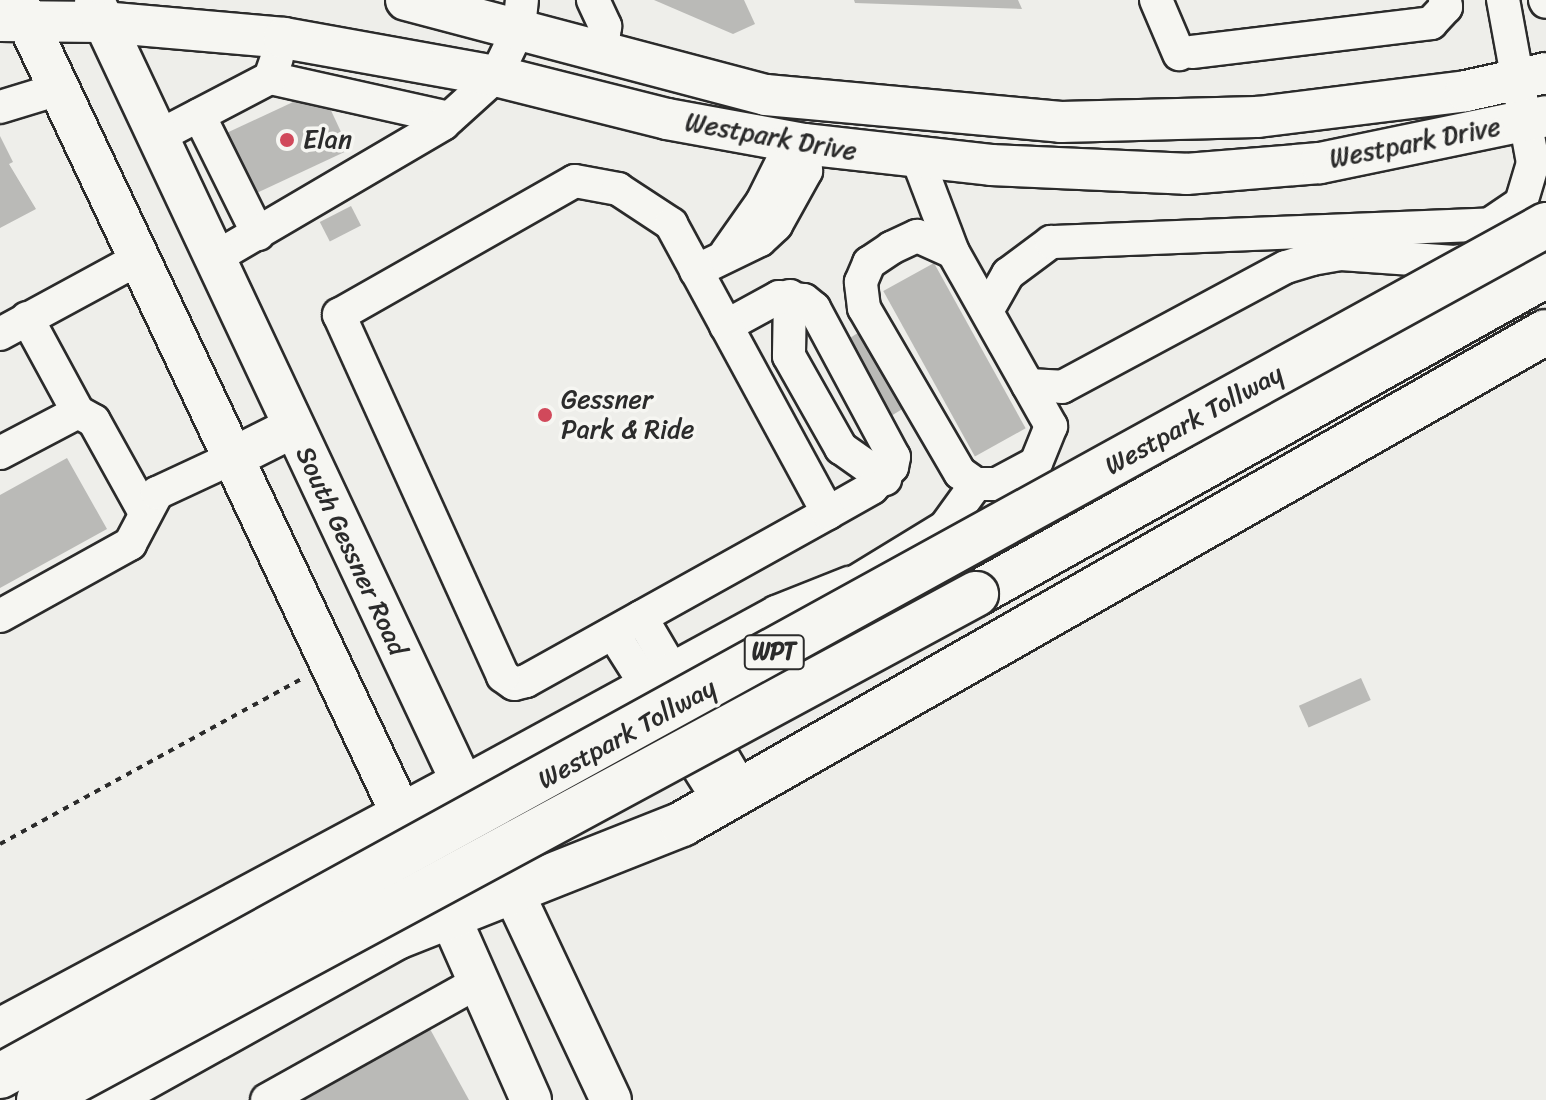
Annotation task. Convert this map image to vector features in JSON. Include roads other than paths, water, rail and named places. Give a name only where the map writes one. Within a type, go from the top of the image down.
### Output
[{"type":"highway","name":"Westpark Tollway","points":[[0,1076],[1546,223]]},
{"type":"highway","name":"Westpark Tollway","points":[[39,1100],[976,594],[1546,275]]},
{"type":"highway","points":[[104,1100],[397,937],[682,824],[1546,332]]},
{"type":"highway","points":[[0,1031],[459,785]]},
{"type":"main road","name":"Westpark Drive","points":[[406,0],[521,14],[602,50],[766,95],[1061,122],[1191,119],[1347,107],[1532,76]]},
{"type":"main road","name":"Westpark Drive","points":[[15,14],[98,11],[284,38],[496,76],[667,119],[804,144],[918,160],[1186,174],[1320,163],[1536,118]]},
{"type":"main road","name":"South Gessner Road","points":[[98,11],[459,785],[514,893],[611,1100]]},
{"type":"main road","points":[[15,14],[59,89],[450,917],[531,1100]]},
{"type":"main road","points":[[804,144],[813,101]]},
{"type":"main road","points":[[1186,174],[1191,119]]},
{"type":"main road","points":[[232,458],[294,427]]},
{"type":"street","points":[[593,0],[605,26],[602,50]]},
{"type":"street","points":[[1156,0],[1186,53],[1431,23],[1446,7],[1445,0]]},
{"type":"street","points":[[987,311],[1008,274],[1051,242],[1490,224],[1521,203],[1533,163],[1536,118],[1532,76],[1503,0]]},
{"type":"street","points":[[213,259],[377,167],[449,118],[496,76],[521,14]]},
{"type":"street","points":[[270,78],[284,38]]},
{"type":"street","points":[[157,137],[270,78],[449,118]]},
{"type":"street","points":[[0,107],[59,89]]},
{"type":"street","points":[[199,115],[258,234]]},
{"type":"street","points":[[696,271],[726,253],[760,240],[776,225],[806,171],[804,144]]},
{"type":"street","points":[[918,160],[953,252],[1051,426],[1047,445],[1036,463],[997,484],[976,484],[960,473],[872,321],[861,282],[869,263],[917,236],[953,252]]},
{"type":"street","points":[[790,296],[814,308],[894,457],[885,479],[828,513],[613,633],[526,681],[514,684],[503,676],[339,315],[575,181],[618,189],[656,211],[671,224],[828,513]]},
{"type":"street","points":[[1028,385],[1062,387],[1087,376],[1286,267],[1341,254],[1455,262],[1507,250],[1546,223]]},
{"type":"street","points":[[138,259],[14,326],[78,412],[94,421],[145,513]]},
{"type":"street","points":[[726,326],[790,296]]},
{"type":"street","points":[[790,296],[785,344],[789,356],[841,448],[885,479]]},
{"type":"street","points":[[0,453],[78,412]]},
{"type":"street","points":[[0,616],[130,544],[157,493],[232,458]]},
{"type":"street","points":[[691,702],[702,679],[785,632],[849,583],[945,527],[976,484]]},
{"type":"street","points":[[459,785],[776,612],[849,583]]},
{"type":"street","points":[[641,617],[658,676],[731,796]]},
{"type":"street","points":[[613,633],[691,702],[731,796]]},
{"type":"street","points":[[267,1100],[478,982]]},
{"type":"place","name":"Elan","points":[[287,140]]},
{"type":"place","name":"Gessner Park & Ride","points":[[545,415]]}]
